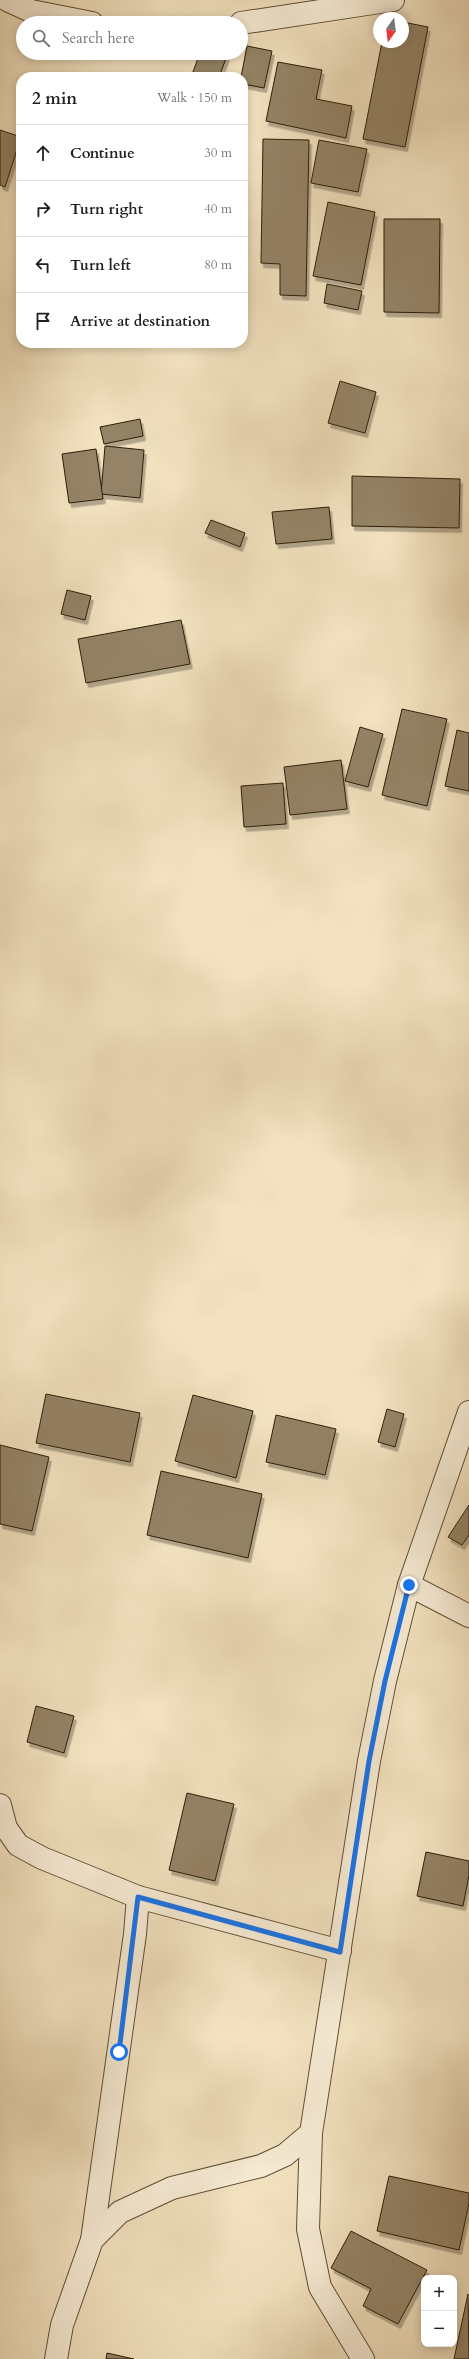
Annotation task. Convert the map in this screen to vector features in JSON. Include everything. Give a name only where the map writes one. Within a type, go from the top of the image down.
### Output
[{"type":"street","points":[[7,0],[31,11],[56,16]]},
{"type":"street","points":[[248,22],[393,0]]},
{"type":"street","points":[[363,2359],[320,2287],[308,2229],[311,2133],[369,1761],[385,1681],[409,1585],[469,1412]]},
{"type":"street","points":[[409,1585],[469,1616]]},
{"type":"street","points":[[0,1805],[6,1828],[18,1845],[42,1858],[138,1897],[340,1952]]},
{"type":"street","points":[[56,2359],[62,2325],[92,2240],[132,1958],[138,1897]]},
{"type":"street","points":[[92,2240],[120,2212],[142,2201],[172,2188],[261,2166],[285,2155],[311,2133]]},
{"type":"building","points":[[409,23],[428,27],[405,147],[363,139],[381,48],[409,48]]},
{"type":"building","points":[[248,46],[272,51],[264,88],[248,85],[248,72],[242,72],[244,60],[248,60]]},
{"type":"building","points":[[197,60],[225,60],[221,72],[193,72]]},
{"type":"building","points":[[278,62],[322,70],[316,99],[352,106],[346,138],[266,121]]},
{"type":"building","points":[[0,130],[16,135],[16,153],[5,187],[0,185]]},
{"type":"building","points":[[263,139],[309,140],[306,296],[280,295],[280,264],[261,263]]},
{"type":"building","points":[[319,140],[367,149],[358,192],[311,183]]},
{"type":"building","points":[[328,202],[375,212],[361,285],[313,276]]},
{"type":"building","points":[[384,219],[440,219],[439,313],[384,312]]},
{"type":"building","points":[[327,284],[362,291],[358,310],[324,303]]},
{"type":"building","points":[[340,381],[376,392],[365,433],[328,423]]},
{"type":"building","points":[[140,419],[143,436],[104,444],[100,427]]},
{"type":"building","points":[[105,446],[144,450],[140,498],[101,494]]},
{"type":"building","points":[[96,449],[103,499],[69,503],[62,454]]},
{"type":"building","points":[[352,476],[460,479],[459,528],[352,526]]},
{"type":"building","points":[[329,507],[332,539],[276,544],[272,512]]},
{"type":"building","points":[[211,520],[245,533],[240,547],[205,533]]},
{"type":"building","points":[[67,590],[91,596],[85,620],[61,614]]},
{"type":"building","points":[[181,620],[190,664],[86,683],[78,639]]},
{"type":"building","points":[[402,709],[447,719],[427,806],[382,795]]},
{"type":"building","points":[[360,727],[383,734],[368,787],[345,781]]},
{"type":"building","points":[[457,730],[469,733],[469,791],[445,786]]},
{"type":"building","points":[[341,760],[347,809],[290,815],[284,767]]},
{"type":"building","points":[[283,783],[286,824],[244,827],[241,786]]},
{"type":"building","points":[[46,1394],[140,1413],[130,1462],[36,1443]]},
{"type":"building","points":[[193,1395],[253,1411],[236,1478],[175,1461]]},
{"type":"building","points":[[387,1409],[404,1414],[395,1447],[378,1442]]},
{"type":"building","points":[[276,1415],[336,1429],[325,1475],[266,1462]]},
{"type":"building","points":[[0,1445],[49,1457],[32,1531],[0,1524]]},
{"type":"building","points":[[161,1471],[262,1494],[248,1558],[147,1535]]},
{"type":"building","points":[[469,1505],[469,1535],[462,1545],[448,1537]]},
{"type":"building","points":[[36,1706],[74,1716],[64,1753],[27,1742]]},
{"type":"building","points":[[187,1793],[234,1804],[215,1881],[169,1870]]},
{"type":"building","points":[[426,1852],[469,1861],[469,1875],[463,1906],[417,1896]]},
{"type":"building","points":[[389,2176],[469,2193],[469,2203],[459,2250],[377,2231]]},
{"type":"building","points":[[351,2231],[427,2270],[424,2275],[421,2275],[421,2281],[398,2324],[363,2306],[371,2289],[331,2268]]},
{"type":"building","points":[[468,2294],[469,2359],[454,2359]]},
{"type":"building","points":[[107,2353],[134,2359],[106,2359]]},
{"type":"route","points":[[119,2052],[135,1934],[138,1897],[195,1911],[275,1935],[340,1952],[369,1761],[385,1681],[409,1585]]}]
